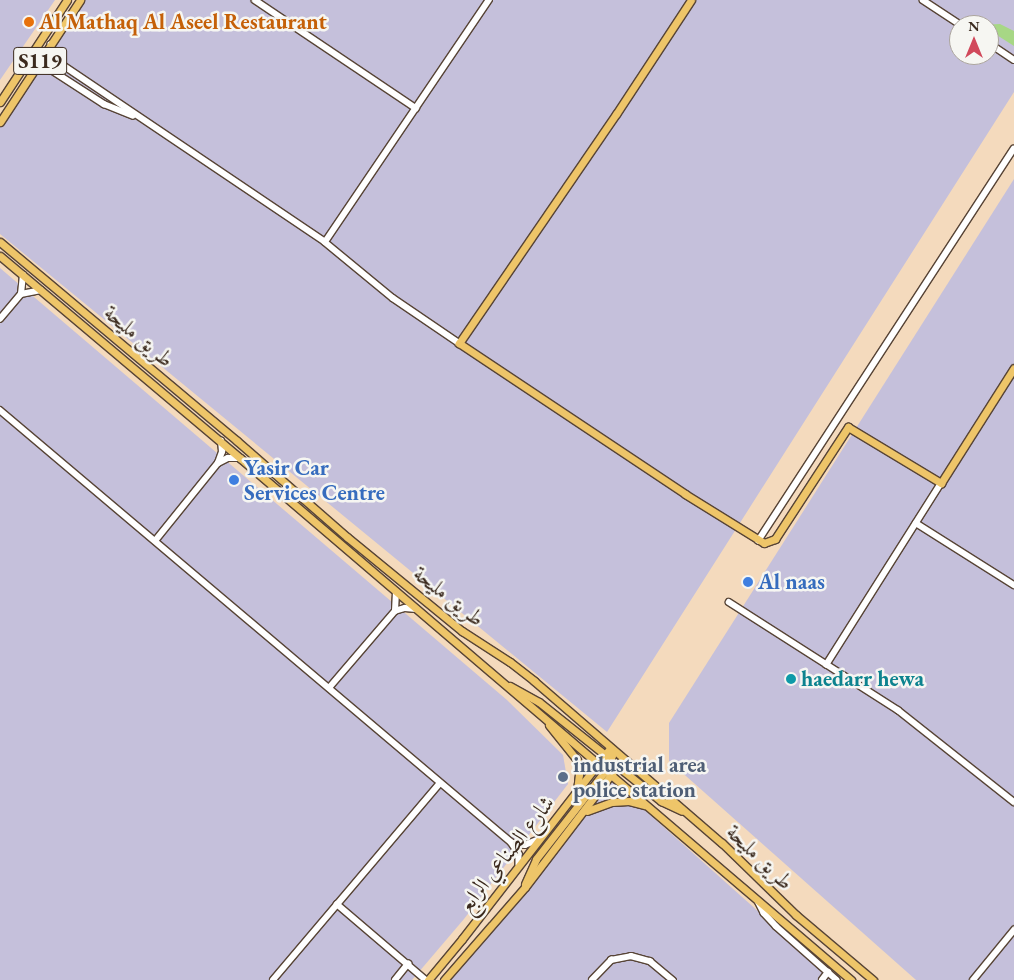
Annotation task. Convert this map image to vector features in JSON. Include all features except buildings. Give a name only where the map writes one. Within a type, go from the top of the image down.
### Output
[{"type":"main road","name":"S119","points":[[0,102],[66,0]]},
{"type":"main road","name":"S119","points":[[0,122],[80,0]]},
{"type":"main road","points":[[691,0],[459,343],[758,541],[766,543],[776,538],[848,426],[941,483],[1014,368]]},
{"type":"main road","points":[[56,37],[52,30],[63,14],[60,9]]},
{"type":"main road","name":"طريق مليحة","points":[[1,242],[347,537],[452,623],[524,673],[610,748],[613,760],[623,759],[736,856],[796,915],[873,980]]},
{"type":"main road","name":"طريق مليحة","points":[[0,256],[221,441],[852,980]]},
{"type":"main road","points":[[87,329],[95,325],[100,326]]},
{"type":"main road","points":[[505,684],[539,702],[613,760],[661,801],[684,812]]},
{"type":"main road","points":[[548,722],[552,731],[572,750],[577,760],[579,774],[577,791]]},
{"type":"main road","points":[[598,764],[613,760]]},
{"type":"main road","points":[[525,887],[536,859],[613,760]]},
{"type":"main road","points":[[612,776],[613,760]]},
{"type":"main road","name":"شارع الصناعي الرابع","points":[[427,980],[598,764]]},
{"type":"main road","name":"شارع الصناعي الرابع","points":[[444,980],[525,887],[612,776]]},
{"type":"main road","points":[[583,814],[596,806],[612,802],[629,801],[648,807]]},
{"type":"street","points":[[255,0],[416,108]]},
{"type":"street","points":[[325,242],[489,0]]},
{"type":"street","points":[[923,0],[949,17]]},
{"type":"street","points":[[51,44],[53,55],[57,61],[325,242],[393,298],[459,343]]},
{"type":"street","points":[[999,50],[1014,60]]},
{"type":"street","points":[[33,71],[44,69],[53,71],[104,104],[138,117]]},
{"type":"street","points":[[758,541],[1014,150]]},
{"type":"street","points":[[0,319],[21,294],[23,274]]},
{"type":"street","points":[[21,294],[41,290]]},
{"type":"street","points":[[0,410],[511,842],[519,854],[519,864]]},
{"type":"street","points":[[155,541],[218,463],[222,452],[221,441]]},
{"type":"street","points":[[218,463],[228,458],[240,458]]},
{"type":"street","points":[[826,665],[941,483]]},
{"type":"street","points":[[916,523],[1014,585]]},
{"type":"street","points":[[395,611],[396,592]]},
{"type":"street","points":[[729,602],[926,730],[1014,802]]},
{"type":"street","points":[[329,688],[395,611],[405,608],[416,609]]},
{"type":"street","points":[[273,980],[440,782]]},
{"type":"street","points":[[511,842],[526,845],[539,839]]},
{"type":"street","points":[[758,901],[772,922],[837,980]]},
{"type":"street","points":[[337,904],[427,980]]},
{"type":"street","points":[[973,980],[1014,930]]},
{"type":"street","points":[[592,980],[611,960],[630,956],[650,961],[674,980]]},
{"type":"street","points":[[395,980],[408,964]]},
{"type":"street","points":[[822,980],[828,972]]},
{"type":"shaded area","points":[[0,0],[55,0],[0,80]]},
{"type":"shaded area","points":[[85,0],[1014,0],[1014,92],[607,732],[0,234],[0,126]]},
{"type":"shaded area","points":[[1014,179],[1014,980],[916,980],[669,761],[669,723]]},
{"type":"shaded area","points":[[0,268],[507,700],[563,755],[568,784],[464,919],[412,980],[0,980]]},
{"type":"shaded area","points":[[611,780],[835,980],[443,980]]},
{"type":"green space","points":[[999,24],[1014,31],[1014,46],[999,36]]},
{"type":"place","name":"Al Mathaq Al Aseel Restaurant","points":[[29,22]]},
{"type":"place","name":"Yasir Car Services Centre","points":[[234,480]]},
{"type":"place","name":"Al naas","points":[[748,582]]},
{"type":"place","name":"haedarr hewa","points":[[791,679]]},
{"type":"place","name":"industrial area police station","points":[[563,777]]}]
